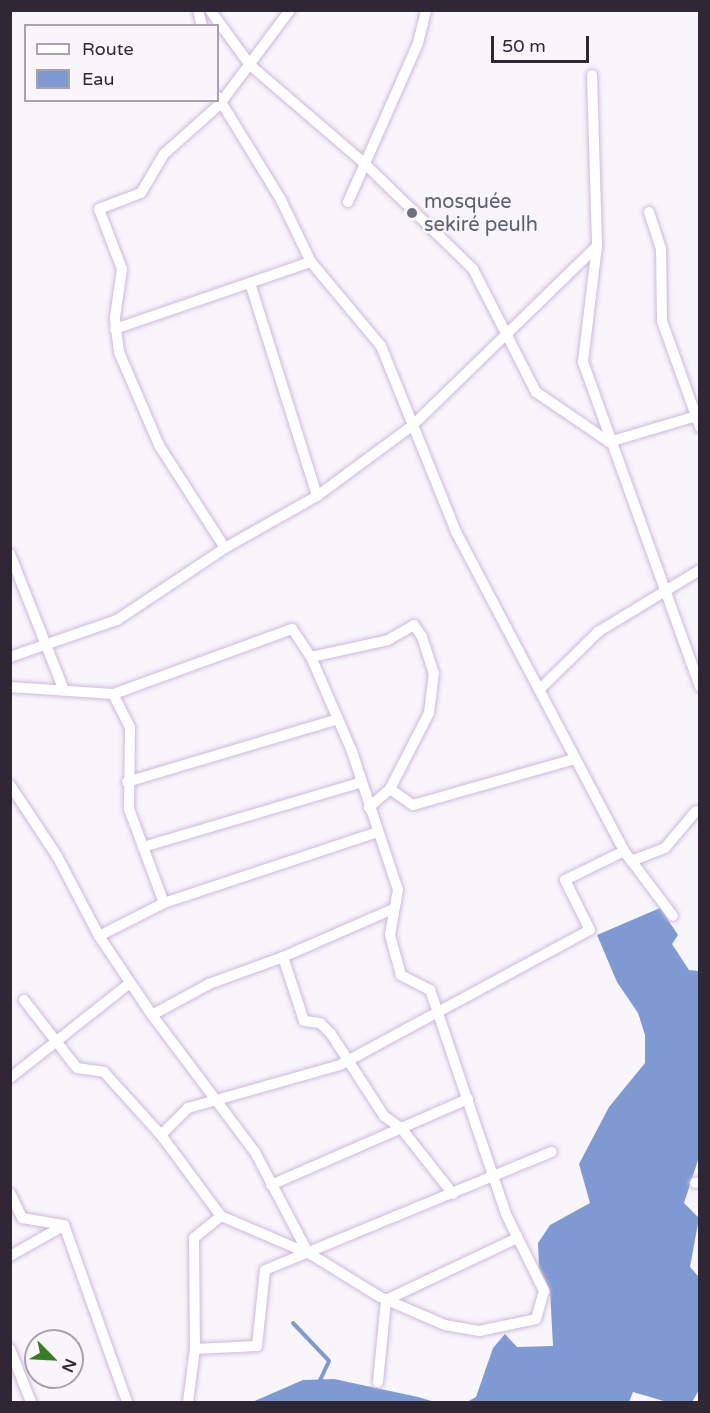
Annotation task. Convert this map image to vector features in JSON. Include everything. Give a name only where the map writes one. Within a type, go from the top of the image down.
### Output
[{"type":"street","points":[[210,10],[250,65],[364,163],[473,269],[509,332],[537,392],[609,442],[698,420],[662,321],[661,248],[649,212]]},
{"type":"street","points":[[219,100],[250,65],[290,10]]},
{"type":"street","points":[[348,202],[418,43],[426,10]]},
{"type":"street","points":[[592,75],[597,246],[583,362],[609,442],[699,687]]},
{"type":"street","points":[[217,102],[164,154],[141,193],[99,209],[122,269],[115,329],[145,418],[225,548]]},
{"type":"street","points":[[219,102],[281,200],[311,262],[381,346],[456,532],[624,851],[673,916]]},
{"type":"street","points":[[10,657],[117,620],[225,548],[317,496],[412,426],[597,246]]},
{"type":"street","points":[[115,329],[311,262]]},
{"type":"street","points":[[250,283],[317,496]]},
{"type":"street","points":[[10,554],[49,645],[63,688]]},
{"type":"street","points":[[539,690],[598,632],[666,595],[699,570]]},
{"type":"street","points":[[311,657],[388,640],[414,625],[422,637],[435,687],[429,713],[390,789],[369,807]]},
{"type":"street","points":[[10,687],[63,688],[113,694],[292,630],[311,657],[338,719],[398,890],[390,935],[401,975],[428,987],[517,1238],[544,1291],[542,1310],[532,1323],[496,1330],[457,1328],[386,1300],[312,1255],[221,1216],[161,1135],[104,1072],[77,1068],[24,1000]]},
{"type":"street","points":[[113,694],[130,727],[127,782],[129,809],[164,903]]},
{"type":"street","points":[[127,782],[338,719]]},
{"type":"street","points":[[390,789],[413,805],[575,759]]},
{"type":"street","points":[[143,847],[362,782]]},
{"type":"street","points":[[10,784],[57,856],[99,936],[130,983],[255,1152],[297,1240],[312,1255]]},
{"type":"street","points":[[631,861],[664,848],[698,810]]},
{"type":"street","points":[[99,936],[164,903],[377,832]]},
{"type":"street","points":[[161,1135],[183,1110],[349,1061],[590,930],[565,880],[624,851]]},
{"type":"street","points":[[152,1015],[209,984],[283,957],[393,909]]},
{"type":"street","points":[[283,957],[304,1021],[323,1025],[384,1116],[401,1128],[453,1194]]},
{"type":"street","points":[[10,1078],[58,1046],[130,983]]},
{"type":"street","points":[[271,1185],[468,1099]]},
{"type":"street","points":[[195,1349],[257,1346],[265,1270],[312,1255],[552,1152]]},
{"type":"street","points":[[10,1193],[22,1218],[64,1226]]},
{"type":"street","points":[[188,1402],[195,1349],[194,1238],[221,1216]]},
{"type":"street","points":[[10,1257],[64,1226]]},
{"type":"street","points":[[64,1226],[128,1402]]},
{"type":"street","points":[[386,1300],[517,1238]]},
{"type":"street","points":[[378,1382],[386,1300]]},
{"type":"street","points":[[10,1349],[31,1402]]},
{"type":"water","points":[[660,908],[678,935],[672,944],[689,970],[699,971],[699,1157],[684,1203],[699,1218],[690,1267],[699,1277],[699,1390],[692,1402],[667,1402],[633,1392],[629,1402],[467,1402],[476,1397],[493,1348],[505,1334],[517,1347],[553,1346],[550,1290],[539,1267],[538,1243],[550,1225],[590,1203],[579,1164],[609,1107],[645,1063],[645,1035],[638,1013],[617,982],[597,935]]},
{"type":"water","points":[[334,1379],[435,1402],[252,1402],[303,1380]]},
{"type":"waterway","points":[[293,1323],[329,1361],[319,1382]]},
{"type":"place","name":"mosquée sekiré peulh","points":[[412,213]]}]
